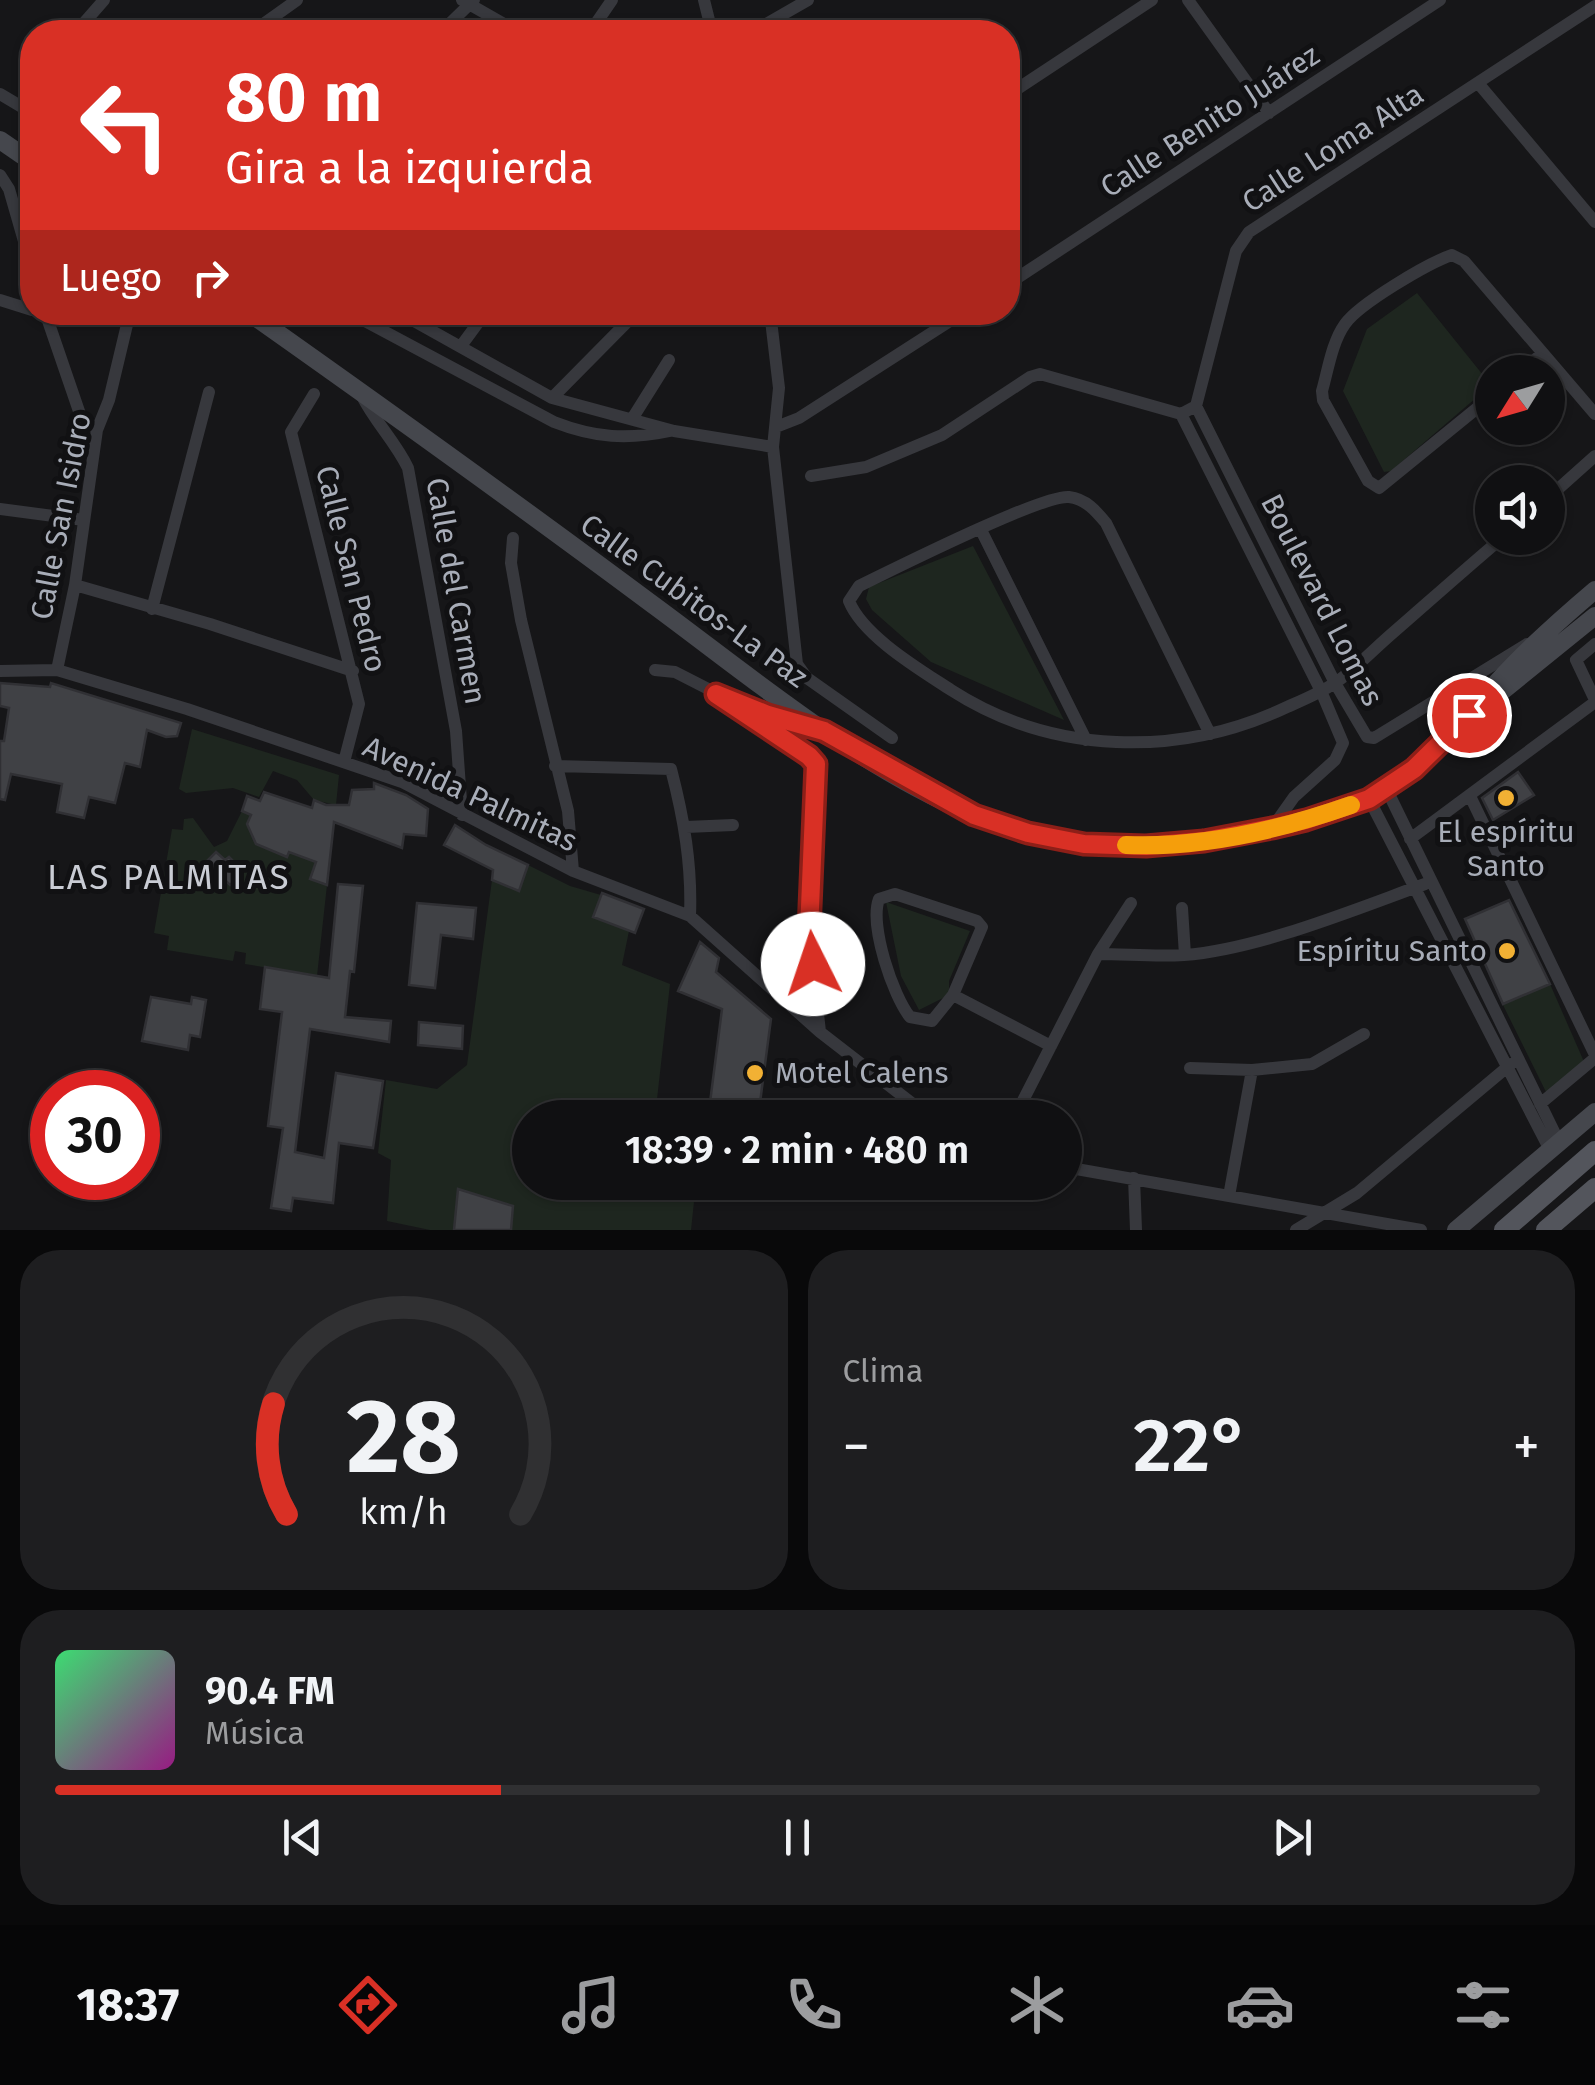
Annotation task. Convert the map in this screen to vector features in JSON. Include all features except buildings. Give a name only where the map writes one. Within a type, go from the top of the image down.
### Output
[{"type":"main road","name":"Calle Cubitos-La Paz","points":[[267,325],[824,731],[974,815],[1028,833],[1084,844],[1146,846],[1204,841],[1306,820],[1369,799],[1414,769],[1546,632],[1595,590]]},
{"type":"main road","name":"Calle Cubitos-La Paz","points":[[1469,715],[1595,616]]},
{"type":"main road","points":[[1456,1230],[1595,1112]]},
{"type":"main road","points":[[1504,1230],[1595,1151]]},
{"type":"main road","points":[[1546,1230],[1595,1188]]},
{"type":"street","points":[[86,20],[104,0]]},
{"type":"street","points":[[269,20],[298,0]]},
{"type":"street","points":[[774,20],[808,0]]},
{"type":"street","points":[[1020,87],[1152,0]]},
{"type":"street","points":[[1188,0],[1269,113]]},
{"type":"street","name":"Calle Benito Juárez","points":[[1020,276],[1440,0]]},
{"type":"street","points":[[469,2],[498,20]]},
{"type":"street","name":"Calle Loma Alta","points":[[1196,406],[1236,251],[1249,232],[1595,6]]},
{"type":"street","points":[[1478,83],[1595,222]]},
{"type":"street","points":[[0,175],[10,189],[20,225]]},
{"type":"street","points":[[1475,410],[1379,488],[1368,481],[1322,391],[1338,338],[1354,314],[1436,261],[1452,255],[1464,261],[1595,414]]},
{"type":"street","points":[[48,325],[81,417],[96,430]]},
{"type":"street","name":"Calle San Isidro","points":[[57,670],[76,585],[96,430],[109,400],[127,325]]},
{"type":"street","points":[[372,325],[554,422],[585,434],[611,438],[674,430]]},
{"type":"street","points":[[422,325],[552,398],[674,430],[773,447]]},
{"type":"street","points":[[461,346],[476,325]]},
{"type":"street","points":[[552,398],[624,325]]},
{"type":"street","points":[[772,325],[780,388],[773,447],[797,664],[807,678],[892,738]]},
{"type":"street","points":[[776,427],[799,418],[939,325]]},
{"type":"street","points":[[632,418],[669,360]]},
{"type":"street","points":[[812,476],[866,467],[942,435],[1040,374],[1181,414],[1196,406]]},
{"type":"street","name":"Calle del Carmen","points":[[360,390],[371,414],[395,440],[408,468],[456,731],[462,815]]},
{"type":"street","points":[[152,609],[209,392]]},
{"type":"street","name":"Calle San Pedro","points":[[314,394],[291,432],[359,704],[344,762]]},
{"type":"street","name":"Boulevard Lomas","points":[[1196,406],[1335,683],[1367,737],[1374,738],[1546,632]]},
{"type":"street","name":"Boulevard Lomas","points":[[1181,414],[1321,691],[1343,743],[1341,752],[1294,797],[1272,828]]},
{"type":"street","points":[[1565,483],[1595,456]]},
{"type":"street","points":[[1210,734],[1106,524],[1095,509],[1080,499],[1064,496],[980,530],[859,586],[848,601],[855,616],[912,664],[976,706],[1023,726],[1086,740],[1129,744],[1210,734],[1260,720],[1321,691],[1482,555]]},
{"type":"street","points":[[0,509],[84,520]]},
{"type":"street","points":[[980,530],[1086,740]]},
{"type":"street","points":[[513,538],[511,563],[521,620],[568,811],[573,871]]},
{"type":"street","points":[[76,585],[353,671]]},
{"type":"street","points":[[1410,839],[1595,701],[1576,660],[1595,644]]},
{"type":"street","name":"Avenida Palmitas","points":[[0,671],[57,670],[402,782],[573,871],[690,916],[820,1032],[908,1100]]},
{"type":"street","points":[[655,670],[675,672],[716,694],[816,764],[809,931],[820,1032]]},
{"type":"street","points":[[716,694],[768,715],[824,731]]},
{"type":"street","points":[[554,766],[671,769],[686,827],[692,873],[690,916]]},
{"type":"street","points":[[1386,788],[1540,1104],[1555,1146]]},
{"type":"street","points":[[1470,796],[1595,1057],[1540,1104]]},
{"type":"street","points":[[1369,799],[1506,1068],[1555,1146]]},
{"type":"street","points":[[686,827],[733,825]]},
{"type":"street","points":[[1098,954],[1185,954],[1275,935],[1431,882]]},
{"type":"street","points":[[895,894],[977,921],[982,927],[953,995],[932,1022],[910,1017],[902,1007],[892,986],[875,917],[879,899],[895,894]]},
{"type":"street","points":[[1023,1100],[1098,954],[1131,902]]},
{"type":"street","points":[[1182,908],[1185,954]]},
{"type":"street","points":[[953,995],[1051,1046]]},
{"type":"street","points":[[1190,1068],[1252,1070],[1312,1064],[1364,1034]]},
{"type":"street","points":[[1296,1230],[1357,1194],[1518,1058]]},
{"type":"street","points":[[1229,1196],[1252,1070]]},
{"type":"street","points":[[1082,1170],[1421,1230]]},
{"type":"street","points":[[1134,1178],[1136,1230]]},
{"type":"shaded area","points":[[1417,293],[1475,365],[1475,399],[1391,471],[1384,472],[1343,391],[1367,329]]},
{"type":"shaded area","points":[[973,546],[1064,720],[931,662],[872,610],[866,599],[869,587]]},
{"type":"shaded area","points":[[192,729],[339,775],[336,805],[314,800],[297,780],[273,771],[259,797],[233,788],[186,793],[179,789]]},
{"type":"shaded area","points":[[242,811],[251,815],[252,832],[258,842],[286,857],[292,845],[316,862],[311,879],[327,885],[317,976],[245,964],[246,953],[235,951],[233,961],[167,950],[169,936],[154,933],[172,829],[183,830],[184,819],[193,818],[214,847],[227,841]]},
{"type":"shaded area","points":[[528,865],[570,886],[601,895],[593,917],[629,931],[622,965],[670,984],[657,1100],[512,1100],[512,1200],[694,1200],[691,1230],[511,1230],[513,1206],[459,1189],[454,1230],[430,1230],[387,1221],[391,1160],[378,1153],[386,1080],[437,1089],[467,1065],[492,880],[519,891]]},
{"type":"shaded area","points":[[886,902],[970,931],[949,981],[949,995],[919,1010],[901,976]]},
{"type":"shaded area","points":[[1550,984],[1585,1064],[1547,1094],[1503,1005]]},
{"type":"slow traffic","points":[[1126,845],[1204,841],[1306,820],[1351,805]]},
{"type":"place","name":"El espíritu Santo","points":[[1506,798]]},
{"type":"place","name":"Espíritu Santo","points":[[1507,951]]},
{"type":"place","name":"Motel Calens","points":[[755,1073]]},
{"type":"district","name":"LAS PALMITAS","points":[[169,877]]},
{"type":"route","points":[[813,964],[809,931],[816,764],[716,694],[768,715],[824,731],[916,786],[974,815],[1028,833],[1084,844],[1146,846],[1204,841],[1272,828],[1369,799],[1414,769],[1469,715]]}]
